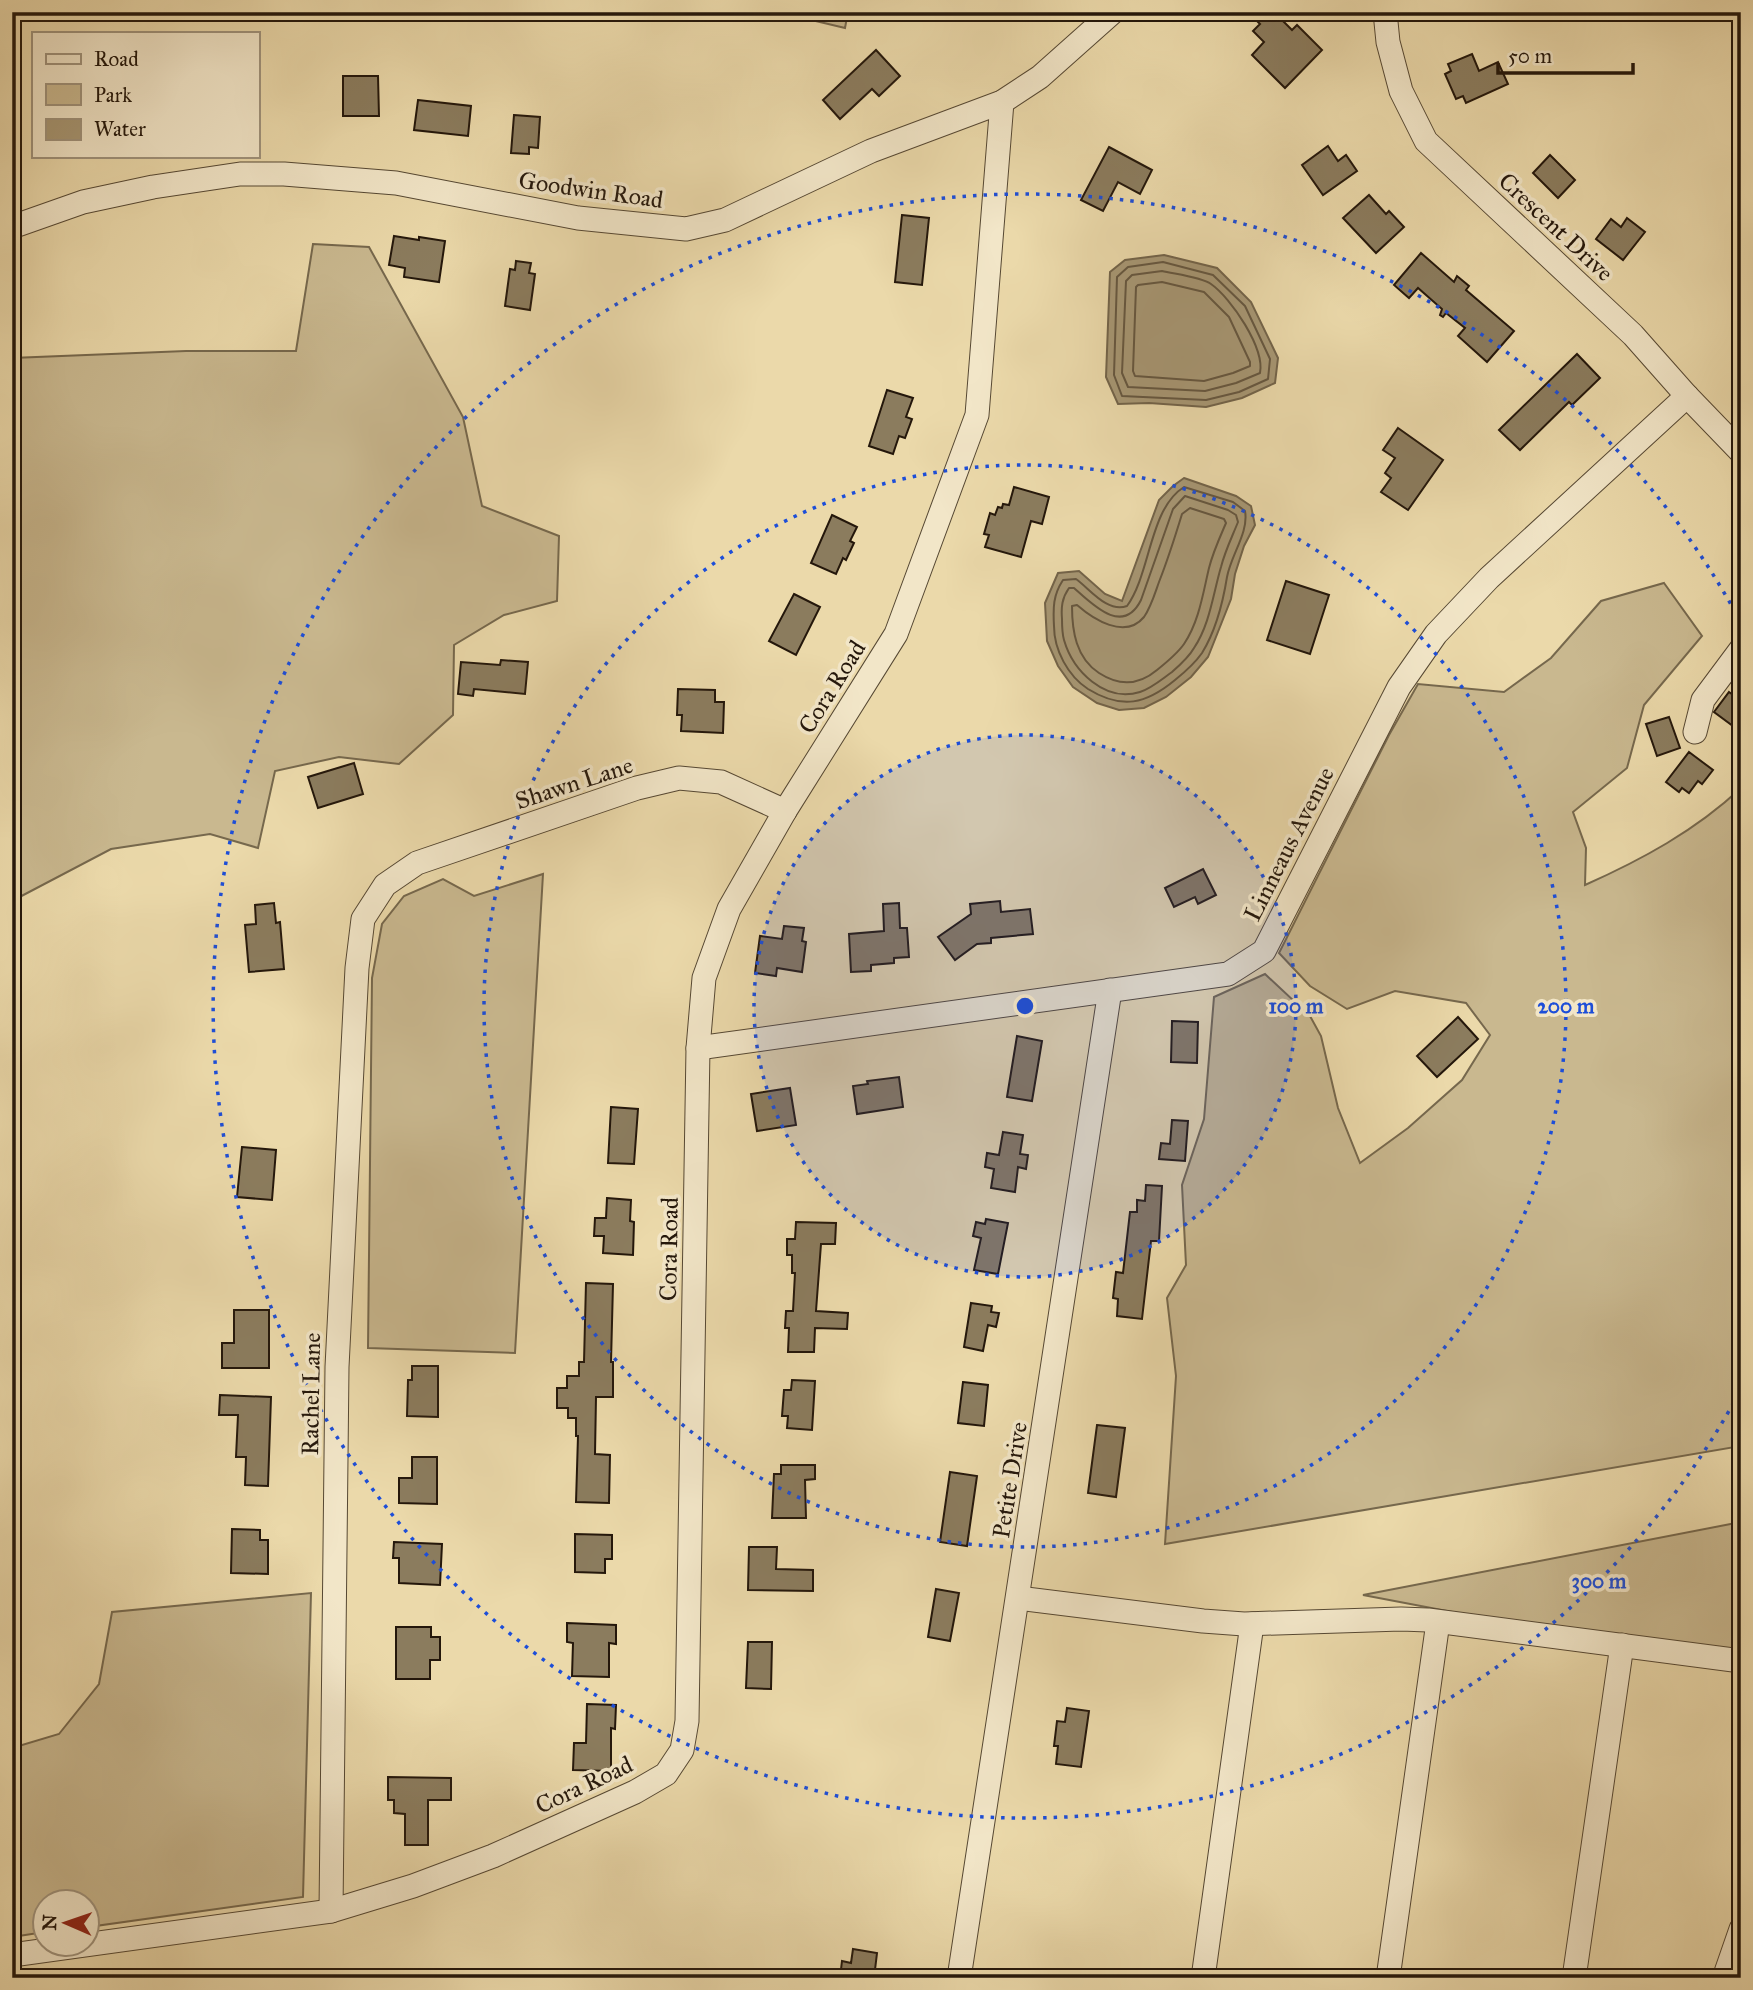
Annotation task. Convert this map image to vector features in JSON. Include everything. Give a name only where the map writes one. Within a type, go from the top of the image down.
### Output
[{"type":"street","name":"Goodwin Road","points":[[12,227],[83,202],[153,187],[240,174],[262,174],[396,183],[578,218],[687,229],[725,220],[871,151],[1002,102],[1040,78],[1113,12]]},
{"type":"street","name":"Crescent Drive","points":[[1385,12],[1388,42],[1401,91],[1426,141],[1633,335],[1741,452]]},
{"type":"street","name":"Cora Road","points":[[12,1955],[331,1911],[413,1886],[493,1856],[635,1792],[666,1774],[682,1750],[688,1707],[698,1048],[704,978],[729,909],[785,811],[896,634],[977,415],[1002,102]]},
{"type":"street","name":"Linneaus Avenue","points":[[698,1048],[1228,974],[1264,951],[1399,687],[1436,634],[1489,578],[1687,396]]},
{"type":"street","points":[[1695,732],[1703,700],[1741,649]]},
{"type":"street","name":"Shawn Lane","points":[[385,885],[417,863],[637,788],[679,778],[721,782],[785,811]]},
{"type":"street","name":"Rachel Lane","points":[[331,1911],[337,1367],[357,968],[363,919],[385,885]]},
{"type":"street","name":"Petite Drive","points":[[959,1978],[1110,990]]},
{"type":"street","points":[[1018,1598],[1203,1621],[1252,1624],[1401,1619],[1438,1622],[1741,1661]]},
{"type":"street","points":[[1388,1978],[1438,1622]]},
{"type":"street","points":[[1203,1978],[1252,1624]]},
{"type":"street","points":[[1574,1978],[1622,1645]]},
{"type":"street","points":[[1724,1978],[1741,1929]]},
{"type":"green space","points":[[778,12],[848,12],[845,28]]},
{"type":"green space","points":[[313,244],[369,247],[463,417],[482,506],[559,536],[557,601],[504,615],[454,645],[453,715],[399,764],[339,757],[275,771],[258,848],[210,834],[111,849],[12,901],[12,358],[186,351],[296,351]]},
{"type":"green space","points":[[1664,583],[1702,636],[1644,705],[1627,768],[1573,812],[1586,848],[1585,885],[1667,843],[1705,818],[1741,788],[1741,1346],[1733,1354],[1741,1383],[1741,1446],[1165,1544],[1176,1376],[1167,1298],[1186,1265],[1182,1185],[1204,1119],[1214,997],[1265,974],[1310,1016],[1321,1036],[1338,1108],[1360,1163],[1408,1128],[1462,1080],[1490,1035],[1466,1003],[1395,991],[1347,1009],[1310,986],[1279,953],[1389,735],[1418,684],[1504,692],[1551,658],[1601,601]]},
{"type":"green space","points":[[543,874],[515,1353],[368,1348],[372,978],[382,924],[404,896],[443,879],[474,896]]},
{"type":"green space","points":[[1741,1522],[1741,1667],[1363,1595]]},
{"type":"green space","points":[[311,1593],[303,1897],[102,1925],[102,1888],[32,1888],[32,1934],[12,1937],[12,1748],[59,1734],[99,1684],[112,1612]]},
{"type":"water","points":[[1164,255],[1217,268],[1251,302],[1278,358],[1275,383],[1242,398],[1206,407],[1118,404],[1106,377],[1110,272],[1125,260]]},
{"type":"water","points":[[1184,478],[1236,496],[1251,506],[1255,525],[1244,546],[1231,599],[1208,657],[1191,677],[1166,697],[1144,708],[1119,710],[1097,703],[1073,687],[1058,666],[1047,641],[1045,603],[1058,573],[1079,571],[1105,594],[1122,601],[1159,500]]},
{"type":"building","points":[[1248,12],[1274,12],[1292,30],[1297,25],[1322,50],[1285,88],[1252,55],[1264,42],[1253,31],[1260,24]]},
{"type":"building","points":[[876,50],[900,76],[879,96],[872,89],[840,119],[823,100]]},
{"type":"building","points":[[1472,54],[1479,71],[1498,62],[1508,84],[1466,103],[1463,96],[1456,99],[1445,74],[1451,71],[1448,64]]},
{"type":"building","points":[[343,76],[378,76],[379,116],[343,116]]},
{"type":"building","points":[[418,100],[471,106],[468,136],[414,130]]},
{"type":"building","points":[[514,115],[540,117],[538,148],[529,147],[529,154],[511,153]]},
{"type":"building","points":[[1328,146],[1338,161],[1346,155],[1357,171],[1323,195],[1302,165]]},
{"type":"building","points":[[1109,147],[1152,170],[1140,194],[1118,182],[1103,211],[1081,200]]},
{"type":"building","points":[[1550,155],[1575,180],[1558,198],[1533,173]]},
{"type":"building","points":[[1369,195],[1386,214],[1389,211],[1404,227],[1376,253],[1343,218]]},
{"type":"building","points":[[902,215],[929,218],[922,285],[895,282]]},
{"type":"building","points":[[1627,218],[1645,232],[1623,260],[1596,239],[1611,219],[1621,227]]},
{"type":"building","points":[[394,236],[445,241],[439,282],[404,277],[405,268],[389,265]]},
{"type":"building","points":[[1421,253],[1454,282],[1457,276],[1469,286],[1466,290],[1514,331],[1487,362],[1458,336],[1465,328],[1446,313],[1443,317],[1440,315],[1442,309],[1418,288],[1409,298],[1394,285]]},
{"type":"building","points":[[516,261],[531,263],[529,273],[535,274],[530,310],[505,306],[510,269],[515,270]]},
{"type":"building","points":[[1577,354],[1600,378],[1572,405],[1569,402],[1520,450],[1499,430]]},
{"type":"building","points":[[887,390],[913,398],[906,417],[912,419],[905,438],[899,436],[893,454],[869,446]]},
{"type":"building","points":[[1398,428],[1443,460],[1408,510],[1381,492],[1391,478],[1385,473],[1395,458],[1383,450]]},
{"type":"building","points":[[1014,487],[1049,497],[1042,524],[1031,521],[1021,557],[985,547],[989,535],[984,534],[990,513],[995,515],[998,507],[1009,505]]},
{"type":"building","points":[[832,515],[857,527],[850,541],[854,543],[836,574],[811,563]]},
{"type":"building","points":[[1286,581],[1329,595],[1310,654],[1267,640]]},
{"type":"building","points":[[794,594],[820,607],[796,655],[769,641]]},
{"type":"building","points":[[501,660],[528,662],[525,694],[474,689],[473,696],[458,694],[461,662],[500,665]]},
{"type":"building","points":[[678,689],[715,690],[715,702],[724,702],[723,733],[681,731],[682,715],[677,715]]},
{"type":"building","points":[[1729,692],[1741,701],[1741,732],[1714,712]]},
{"type":"building","points":[[1669,717],[1680,748],[1657,756],[1646,724]]},
{"type":"building","points":[[1689,752],[1713,770],[1702,784],[1698,781],[1689,793],[1682,788],[1679,792],[1666,782]]},
{"type":"building","points":[[354,763],[363,794],[318,808],[308,777]]},
{"type":"building","points":[[1203,869],[1216,895],[1198,904],[1195,897],[1174,907],[1165,888]]},
{"type":"building","points":[[1000,901],[1001,912],[1030,909],[1033,934],[991,938],[991,943],[977,944],[955,960],[938,937],[971,914],[970,904]]},
{"type":"building","points":[[274,903],[276,923],[280,922],[284,969],[249,972],[245,925],[256,924],[255,905]]},
{"type":"building","points":[[899,903],[900,928],[907,928],[909,957],[894,958],[894,963],[871,965],[871,971],[851,972],[849,934],[884,931],[883,904]]},
{"type":"building","points":[[784,926],[804,928],[802,941],[806,942],[802,972],[777,968],[776,976],[755,973],[760,936],[782,939]]},
{"type":"building","points":[[1458,1017],[1478,1039],[1437,1077],[1417,1056]]},
{"type":"building","points":[[1172,1021],[1198,1022],[1197,1063],[1171,1062]]},
{"type":"building","points":[[1017,1036],[1042,1041],[1032,1101],[1007,1097]]},
{"type":"building","points":[[899,1077],[903,1107],[857,1114],[853,1086],[868,1084],[867,1081]]},
{"type":"building","points":[[790,1088],[796,1125],[757,1131],[751,1094]]},
{"type":"building","points":[[611,1107],[638,1109],[634,1164],[608,1163]]},
{"type":"building","points":[[1172,1120],[1188,1121],[1185,1161],[1159,1159],[1161,1143],[1170,1144]]},
{"type":"building","points":[[1003,1132],[1023,1135],[1020,1154],[1028,1155],[1026,1169],[1018,1167],[1015,1192],[991,1188],[994,1169],[985,1167],[987,1153],[999,1155]]},
{"type":"building","points":[[242,1147],[276,1150],[272,1200],[237,1197]]},
{"type":"building","points":[[1146,1185],[1162,1186],[1159,1241],[1151,1241],[1142,1319],[1117,1316],[1118,1299],[1113,1298],[1116,1272],[1123,1273],[1130,1212],[1137,1212],[1137,1200],[1145,1201]]},
{"type":"building","points":[[607,1198],[631,1200],[630,1221],[634,1222],[633,1255],[603,1253],[604,1236],[594,1236],[595,1218],[606,1218]]},
{"type":"building","points":[[986,1219],[1008,1223],[998,1274],[974,1270],[981,1238],[973,1236],[976,1222],[985,1224]]},
{"type":"building","points":[[796,1222],[836,1223],[835,1244],[821,1244],[816,1311],[848,1313],[847,1329],[815,1328],[814,1352],[788,1352],[789,1328],[785,1328],[786,1311],[793,1311],[795,1273],[792,1273],[792,1255],[787,1255],[787,1239],[795,1239]]},
{"type":"building","points":[[586,1283],[613,1284],[613,1397],[596,1397],[595,1454],[610,1455],[609,1503],[576,1502],[576,1418],[568,1418],[568,1408],[557,1408],[557,1388],[567,1388],[567,1376],[579,1376],[579,1362],[584,1362]]},
{"type":"building","points":[[971,1303],[992,1306],[991,1312],[999,1313],[996,1327],[988,1325],[983,1351],[964,1347]]},
{"type":"building","points":[[234,1310],[269,1310],[269,1368],[222,1368],[222,1343],[234,1343]]},
{"type":"building","points":[[412,1366],[438,1366],[438,1417],[407,1416],[408,1380],[412,1380]]},
{"type":"building","points":[[792,1380],[815,1381],[812,1430],[787,1428],[788,1416],[782,1416],[784,1390],[791,1390]]},
{"type":"building","points":[[963,1382],[988,1385],[984,1426],[958,1423]]},
{"type":"building","points":[[220,1395],[271,1397],[268,1486],[245,1485],[246,1457],[236,1457],[238,1415],[219,1415]]},
{"type":"building","points":[[1097,1425],[1125,1428],[1116,1497],[1088,1493]]},
{"type":"building","points":[[412,1457],[437,1457],[437,1504],[399,1503],[399,1478],[412,1478]]},
{"type":"building","points":[[781,1465],[815,1465],[815,1479],[805,1480],[806,1518],[772,1518],[774,1474],[781,1474]]},
{"type":"building","points":[[950,1472],[977,1476],[967,1546],[940,1542]]},
{"type":"building","points":[[232,1529],[260,1530],[260,1540],[268,1540],[268,1574],[231,1573]]},
{"type":"building","points":[[575,1534],[612,1535],[612,1559],[605,1559],[605,1573],[575,1572]]},
{"type":"building","points":[[394,1542],[442,1544],[440,1585],[399,1583],[399,1558],[393,1558]]},
{"type":"building","points":[[749,1547],[777,1547],[776,1569],[813,1570],[813,1591],[748,1590]]},
{"type":"building","points":[[936,1589],[959,1593],[950,1641],[928,1637]]},
{"type":"building","points":[[567,1623],[616,1625],[616,1644],[609,1643],[609,1677],[572,1676],[573,1643],[567,1642]]},
{"type":"building","points":[[396,1627],[431,1627],[431,1637],[440,1637],[440,1660],[430,1660],[430,1679],[396,1679]]},
{"type":"building","points":[[748,1642],[772,1642],[771,1689],[746,1688]]},
{"type":"building","points":[[587,1704],[616,1705],[615,1729],[611,1728],[611,1771],[573,1770],[574,1743],[586,1743]]},
{"type":"building","points":[[1067,1708],[1089,1711],[1081,1767],[1056,1764],[1058,1746],[1054,1746],[1057,1721],[1065,1722]]},
{"type":"building","points":[[388,1777],[451,1778],[451,1800],[428,1800],[428,1845],[405,1845],[405,1814],[394,1813],[394,1800],[388,1800]]},
{"type":"building","points":[[853,1949],[877,1953],[874,1978],[840,1978],[842,1961],[851,1963]]}]
